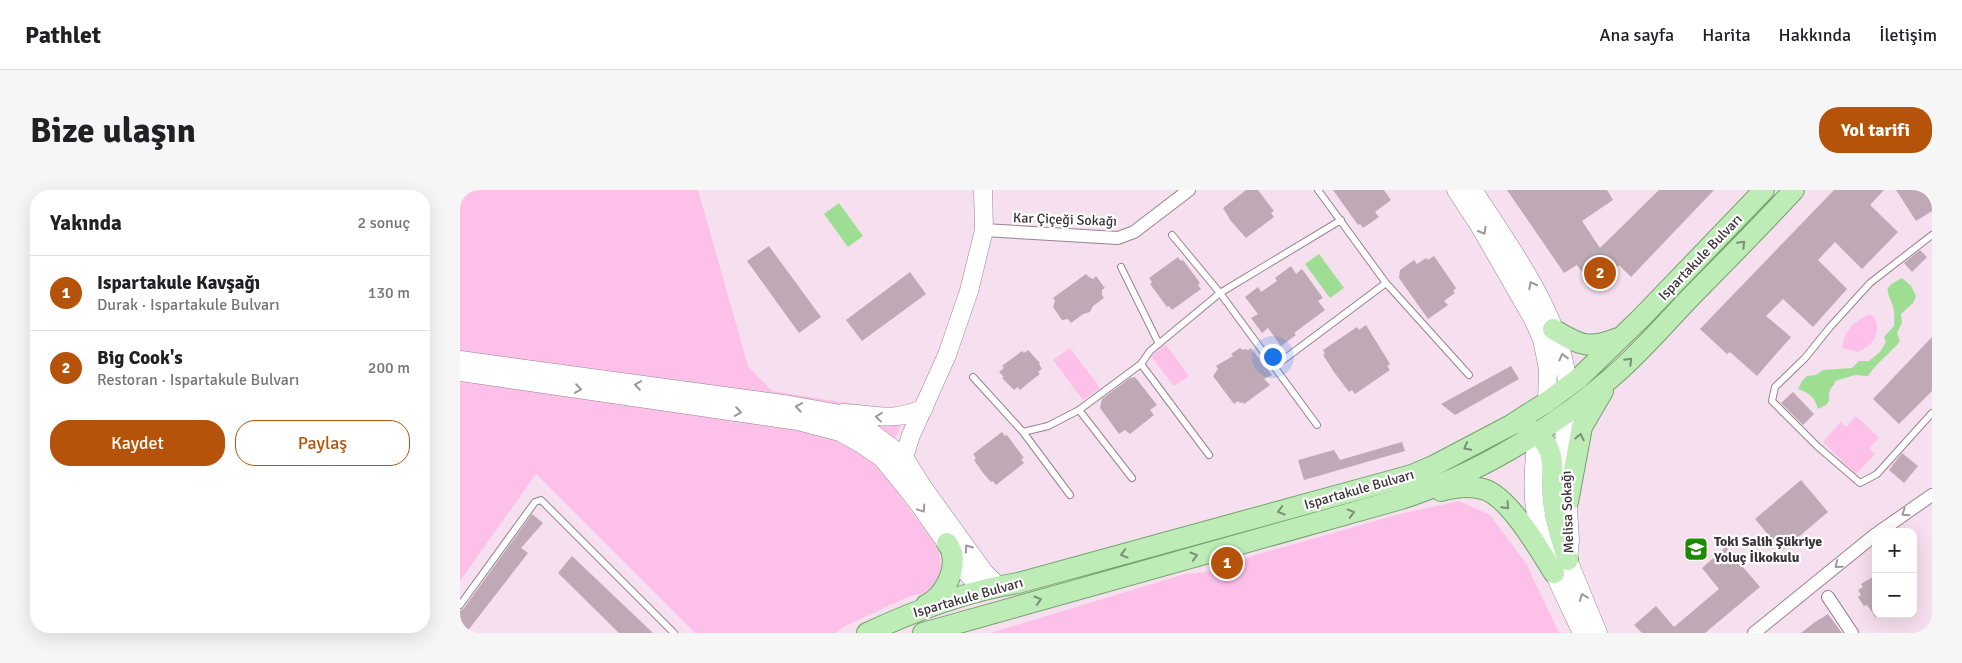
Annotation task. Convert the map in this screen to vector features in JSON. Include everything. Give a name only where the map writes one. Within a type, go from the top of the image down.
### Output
[{"type":"main road","name":"Ispartakule Bulvarı","points":[[924,633],[995,597],[1018,583],[1412,475],[1511,425],[1547,402],[1592,366],[1764,190]]},
{"type":"main road","name":"Ispartakule Bulvarı","points":[[868,633],[907,625],[995,597],[1412,496],[1434,488],[1537,434],[1565,415],[1612,378],[1794,190]]},
{"type":"main road","points":[[1553,329],[1573,341],[1586,345],[1597,345],[1624,335]]},
{"type":"main road","points":[[1568,502],[1582,427],[1612,378]]},
{"type":"main road","points":[[1565,415],[1567,386]]},
{"type":"main road","points":[[1537,434],[1547,402]]},
{"type":"main road","points":[[1511,425],[1529,428],[1546,442],[1552,454],[1553,505],[1561,567]]},
{"type":"main road","points":[[1412,496],[1463,486],[1489,492],[1496,496],[1511,511],[1561,567]]},
{"type":"main road","points":[[907,625],[941,595],[952,564],[952,554],[947,543]]},
{"type":"street","points":[[882,458],[896,461],[904,457],[911,435],[947,355],[969,291],[984,230],[983,190]]},
{"type":"street","name":"Kar Çiçeği Sokağı","points":[[984,230],[1118,238],[1134,232],[1189,190]]},
{"type":"street","points":[[1456,190],[1480,225],[1533,319],[1542,339],[1548,369],[1547,402]]},
{"type":"street","points":[[1473,190],[1524,269],[1553,329],[1562,351],[1567,386]]},
{"type":"street","points":[[460,360],[790,405],[834,413],[888,418],[901,416],[924,408]]},
{"type":"street","points":[[460,372],[798,421],[840,432],[882,458],[897,474],[968,574],[995,597]]},
{"type":"street","points":[[834,413],[871,432],[904,457],[922,486],[984,572],[995,597]]},
{"type":"street","name":"Melisa Sokağı","points":[[1565,415],[1564,447],[1570,540],[1561,567],[1582,633]]},
{"type":"street","points":[[1884,528],[1932,494]]},
{"type":"street","points":[[1754,633],[1872,537]]},
{"type":"street","name":"Melisa Sokağı","points":[[1561,567],[1598,633]]},
{"type":"street","points":[[1828,597],[1852,633]]},
{"type":"lane","points":[[1318,190],[1386,283],[1469,374]]},
{"type":"lane","points":[[1023,432],[1048,426],[1079,410],[1141,364],[1150,351],[1220,294],[1341,220]]},
{"type":"lane","points":[[1172,235],[1275,366],[1317,425]]},
{"type":"lane","points":[[1932,235],[1870,283],[1805,358],[1776,387],[1772,401],[1817,446],[1860,483],[1877,474],[1932,413]]},
{"type":"lane","points":[[1121,267],[1159,344]]},
{"type":"lane","points":[[1275,366],[1386,283]]},
{"type":"lane","points":[[1141,364],[1209,455]]},
{"type":"lane","points":[[973,377],[1023,432],[1070,495]]},
{"type":"lane","points":[[1079,410],[1132,478]]},
{"type":"lane","points":[[460,604],[535,502],[541,500],[674,633]]},
{"type":"shaded area","points":[[460,190],[698,190],[748,366],[772,391],[879,408],[896,409],[910,404],[893,443],[894,486],[939,549],[941,567],[937,583],[924,593],[910,596],[847,625],[835,633],[695,633],[536,474],[460,581]]},
{"type":"shaded area","points":[[839,203],[863,236],[848,247],[824,214]]},
{"type":"shaded area","points":[[1319,254],[1344,288],[1330,298],[1305,264]]},
{"type":"shaded area","points":[[1902,278],[1911,286],[1916,296],[1913,303],[1901,314],[1902,323],[1897,333],[1900,341],[1868,376],[1855,375],[1835,381],[1829,392],[1827,404],[1818,409],[1811,396],[1798,389],[1802,381],[1807,376],[1816,375],[1823,370],[1852,368],[1859,361],[1869,361],[1880,352],[1886,342],[1884,337],[1894,326],[1894,308],[1888,289]]},
{"type":"shaded area","points":[[1868,315],[1873,315],[1877,327],[1877,333],[1872,342],[1858,352],[1842,348],[1850,328]]},
{"type":"shaded area","points":[[1166,345],[1189,376],[1174,386],[1151,356]]},
{"type":"shaded area","points":[[1070,348],[1100,388],[1083,400],[1053,360]]},
{"type":"shaded area","points":[[1856,416],[1879,438],[1869,448],[1875,454],[1856,474],[1823,442],[1841,422],[1846,427]]},
{"type":"shaded area","points":[[1459,501],[1490,515],[1527,565],[1559,633],[990,633],[1185,574],[1220,568],[1252,556],[1400,514]]},
{"type":"building","points":[[1246,190],[1258,190],[1274,211],[1271,213],[1274,217],[1246,238],[1231,221],[1223,208]]},
{"type":"building","points":[[1333,190],[1384,190],[1391,200],[1375,212],[1379,217],[1363,228],[1360,224],[1358,225]]},
{"type":"building","points":[[1507,190],[1607,190],[1613,200],[1582,221],[1600,248],[1659,190],[1714,190],[1631,277],[1619,265],[1606,279],[1587,279],[1577,265],[1564,273]]},
{"type":"building","points":[[1834,190],[1884,190],[1870,205],[1898,232],[1862,269],[1835,242],[1818,260],[1847,289],[1813,327],[1783,299],[1766,316],[1791,337],[1757,376],[1730,352],[1727,354],[1700,329]]},
{"type":"building","points":[[1896,190],[1924,190],[1932,204],[1932,211],[1916,221]]},
{"type":"building","points":[[769,246],[821,317],[799,333],[747,261]]},
{"type":"building","points":[[1920,250],[1927,257],[1912,272],[1904,263]]},
{"type":"building","points":[[1434,256],[1456,288],[1453,291],[1455,293],[1444,301],[1448,305],[1428,319],[1399,278],[1400,270],[1414,260],[1417,264],[1426,258],[1428,260]]},
{"type":"building","points":[[1178,257],[1181,261],[1183,260],[1200,283],[1198,285],[1201,289],[1172,310],[1169,306],[1167,307],[1150,284],[1152,282],[1149,278]]},
{"type":"building","points":[[1291,266],[1296,274],[1302,269],[1323,298],[1318,301],[1325,310],[1294,333],[1296,335],[1281,346],[1268,328],[1262,333],[1251,318],[1258,314],[1245,297],[1258,287],[1261,292],[1277,281],[1275,278]]},
{"type":"building","points":[[910,272],[926,294],[862,341],[846,320]]},
{"type":"building","points":[[1086,274],[1093,279],[1096,276],[1105,288],[1102,290],[1104,298],[1093,306],[1090,312],[1083,314],[1071,323],[1068,319],[1062,320],[1053,307],[1055,301],[1053,298]]},
{"type":"building","points":[[1366,325],[1390,364],[1387,366],[1390,370],[1355,394],[1352,390],[1349,392],[1334,372],[1323,355],[1325,354],[1323,350],[1357,327],[1359,330]]},
{"type":"building","points":[[1932,337],[1932,391],[1899,424],[1873,399]]},
{"type":"building","points":[[1240,348],[1248,350],[1251,348],[1272,375],[1264,379],[1270,385],[1244,404],[1238,401],[1234,404],[1213,376],[1218,369],[1216,366],[1233,356],[1231,354]]},
{"type":"building","points":[[1028,350],[1040,363],[1042,369],[1038,372],[1040,374],[1020,390],[1018,387],[1014,390],[1002,378],[1004,377],[999,372],[1004,368],[1002,366],[1022,351],[1024,353]]},
{"type":"building","points":[[1511,366],[1519,379],[1455,415],[1441,404]]},
{"type":"building","points":[[1135,377],[1157,405],[1150,410],[1154,415],[1130,434],[1125,430],[1119,434],[1100,408],[1102,399],[1130,378]]},
{"type":"building","points":[[1793,392],[1814,414],[1803,425],[1781,403]]},
{"type":"building","points":[[1002,432],[1005,436],[1007,435],[1024,458],[1021,459],[1024,463],[996,485],[983,473],[974,460],[976,458],[973,454]]},
{"type":"building","points":[[1402,442],[1405,451],[1304,480],[1298,460],[1334,450],[1340,460]]},
{"type":"building","points":[[1902,453],[1918,466],[1904,483],[1889,470]]},
{"type":"building","points":[[1801,480],[1828,512],[1782,551],[1755,519]]},
{"type":"building","points":[[532,514],[543,523],[521,548],[528,553],[466,633],[460,633],[460,611]]},
{"type":"building","points":[[1726,547],[1760,587],[1705,633],[1642,633],[1634,625],[1656,606],[1674,627],[1719,589],[1702,568]]},
{"type":"building","points":[[572,556],[653,633],[619,633],[558,573]]},
{"type":"building","points":[[1872,577],[1872,612],[1867,605],[1864,606],[1858,597],[1861,595],[1858,590],[1863,587],[1861,584]]},
{"type":"building","points":[[1828,614],[1842,633],[1801,633],[1815,622]]},
{"type":"place","name":"Big Cook's","points":[[1600,273]]},
{"type":"place","name":"Toki Salih Şükriye Yoluç İlkokulu","points":[[1696,549]]},
{"type":"place","name":"Ispartakule Kavşağı","points":[[1227,563]]}]
